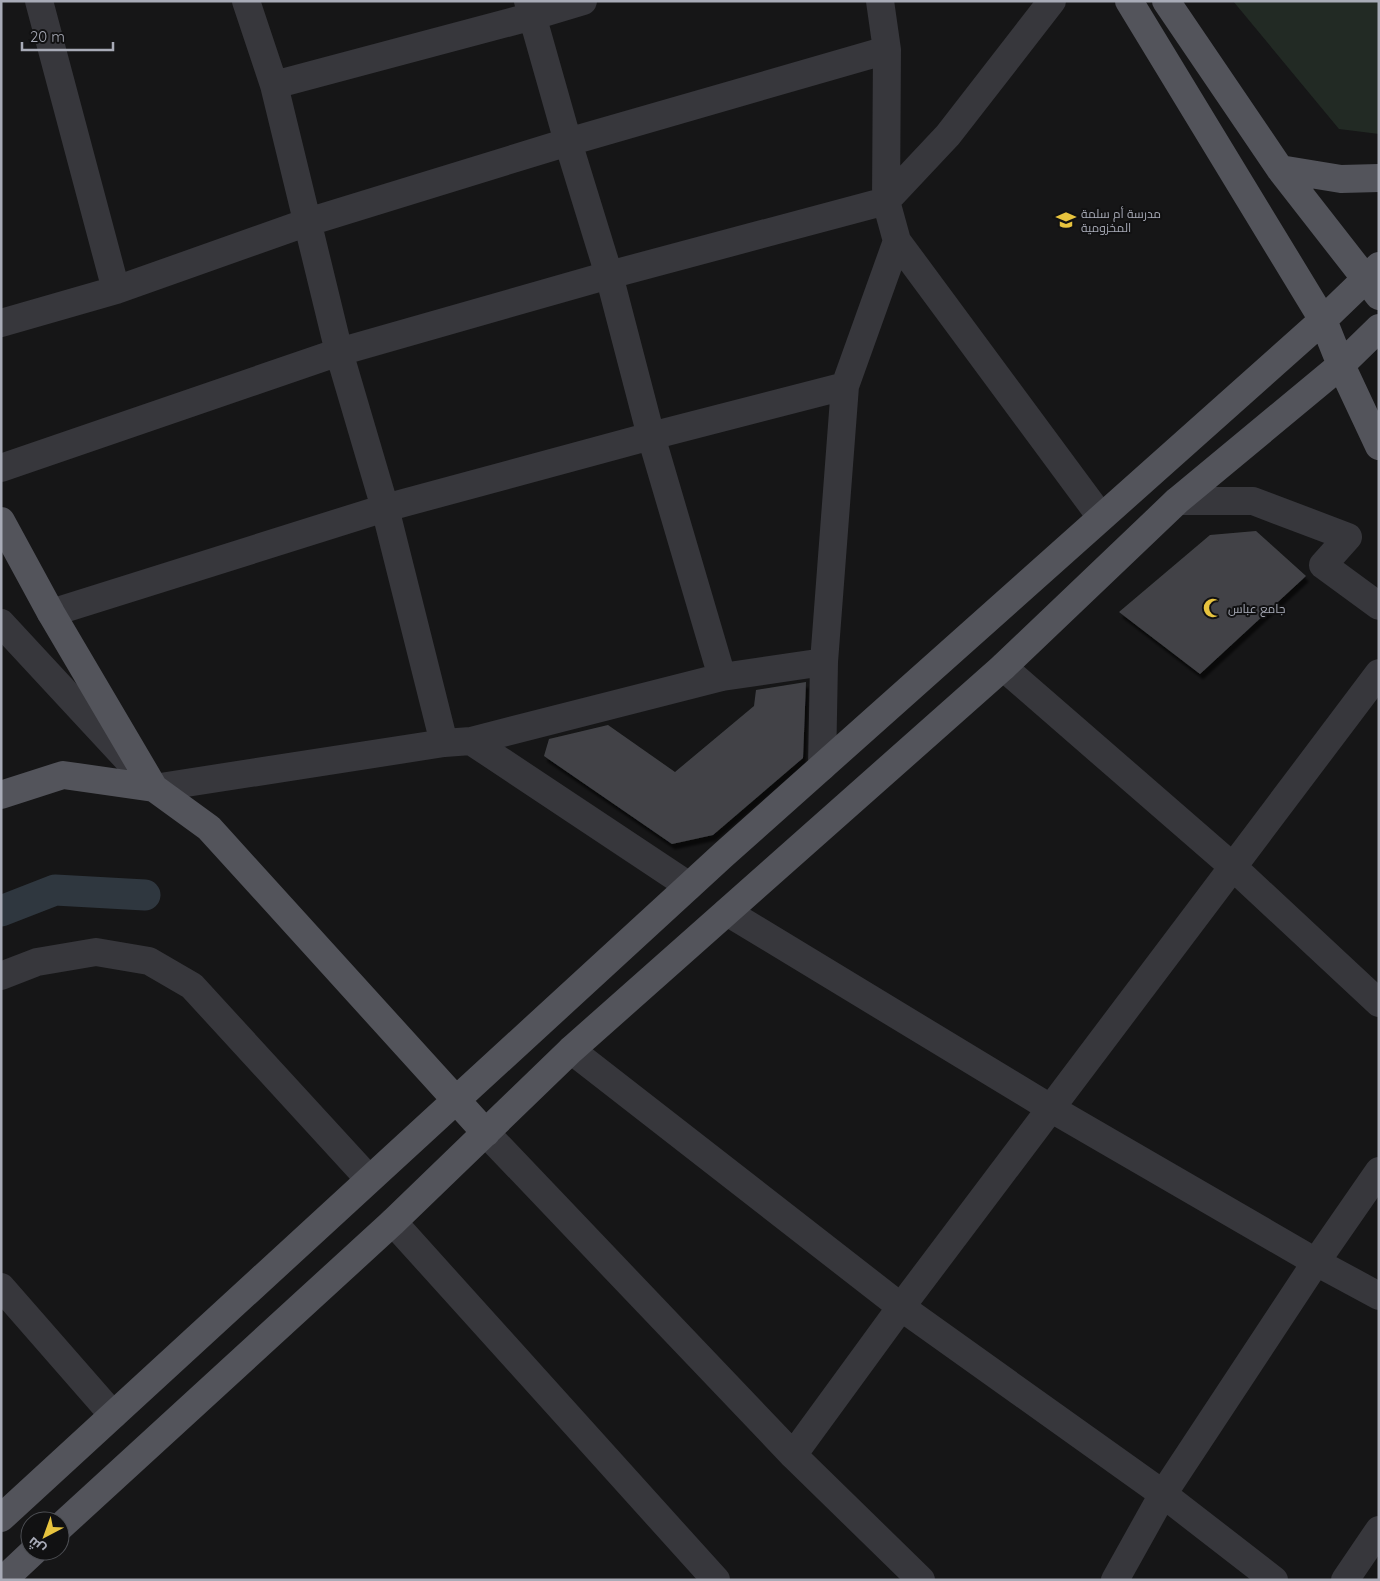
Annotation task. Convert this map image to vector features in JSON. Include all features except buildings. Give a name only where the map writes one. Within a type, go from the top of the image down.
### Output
[{"type":"main road","points":[[1129,1],[1323,320],[1341,365],[1379,446]]},
{"type":"main road","points":[[1,1518],[688,886],[1323,320],[1374,280],[1280,169],[1166,1]]},
{"type":"main road","points":[[1280,169],[1342,179],[1379,178]]},
{"type":"main road","points":[[70,1518],[393,1222],[571,1050],[1003,666],[1177,501],[1341,365],[1379,328]]},
{"type":"main road","points":[[1,521],[51,613],[154,788],[209,828],[486,1133]]},
{"type":"main road","points":[[1,794],[62,776],[154,788]]},
{"type":"main road","points":[[3,1580],[23,1561]]},
{"type":"street","points":[[39,1],[116,290]]},
{"type":"street","points":[[246,1],[274,85],[339,352],[457,742],[688,886]]},
{"type":"street","points":[[274,85],[530,9],[583,1]]},
{"type":"street","points":[[880,1],[887,50],[886,201],[896,241],[1101,517]]},
{"type":"street","points":[[1,468],[339,352],[609,275],[886,201],[948,134],[1052,1]]},
{"type":"street","points":[[530,9],[609,275],[651,436],[722,677]]},
{"type":"street","points":[[1,323],[116,290],[308,222],[568,142],[887,50]]},
{"type":"street","points":[[822,767],[824,662],[845,386],[896,241]]},
{"type":"street","points":[[51,613],[385,508],[845,386]]},
{"type":"street","points":[[1177,501],[1252,501],[1348,537],[1323,566],[1379,606]]},
{"type":"street","points":[[1,623],[154,788],[457,742],[722,677],[824,662]]},
{"type":"street","points":[[1003,666],[1232,866],[1379,1003]]},
{"type":"street","points":[[792,1455],[1232,866],[1379,673]]},
{"type":"street","points":[[727,912],[1052,1109],[1316,1262],[1379,1296]]},
{"type":"street","points":[[1,976],[37,962],[96,952],[150,961],[192,986],[369,1180]]},
{"type":"street","points":[[571,1050],[901,1307],[1163,1494],[1274,1580]]},
{"type":"street","points":[[486,1133],[792,1455],[921,1580]]},
{"type":"street","points":[[1115,1580],[1163,1494],[1316,1262],[1379,1171]]},
{"type":"street","points":[[393,1222],[716,1580]]},
{"type":"street","points":[[1,1287],[113,1415]]},
{"type":"street","points":[[1345,1580],[1379,1530]]},
{"type":"shaded area","points":[[1233,1],[1379,1],[1379,134],[1339,129]]},
{"type":"waterway","points":[[1,911],[55,890],[145,895]]},
{"type":"place","name":"مدرسة أم سلمة المخزومية","points":[[1066,220]]},
{"type":"place","name":"جامع عباس","points":[[1213,608]]}]
